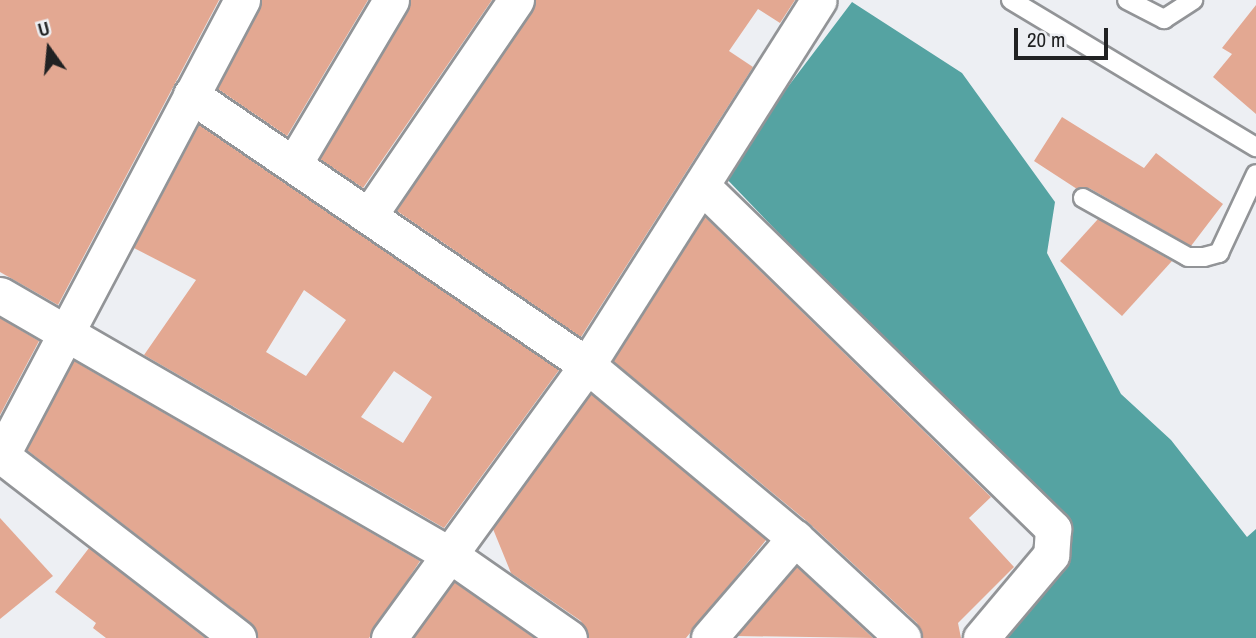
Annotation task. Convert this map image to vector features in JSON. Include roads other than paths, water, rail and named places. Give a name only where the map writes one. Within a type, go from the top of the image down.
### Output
[{"type":"street","points":[[238,638],[1,457],[69,333],[242,0]]},
{"type":"street","points":[[295,162],[391,0]]},
{"type":"street","points":[[370,214],[516,0]]},
{"type":"street","points":[[388,638],[587,365],[819,0]]},
{"type":"street","points":[[191,95],[295,162],[587,365],[795,538],[903,638]]},
{"type":"street","points":[[702,186],[1053,529],[1051,555],[981,638]]},
{"type":"street","points":[[0,295],[450,555],[569,638]]},
{"type":"street","points":[[709,638],[795,538]]},
{"type":"lane","points":[[1011,0],[1256,147]]},
{"type":"lane","points":[[1127,0],[1164,19],[1193,0]]},
{"type":"lane","points":[[1083,198],[1188,257],[1204,257],[1219,253],[1256,174]]},
{"type":"water","points":[[852,2],[962,73],[1055,202],[1047,253],[1121,394],[1171,440],[1247,537],[1256,529],[1256,638],[992,638],[1062,528],[722,174]]}]
